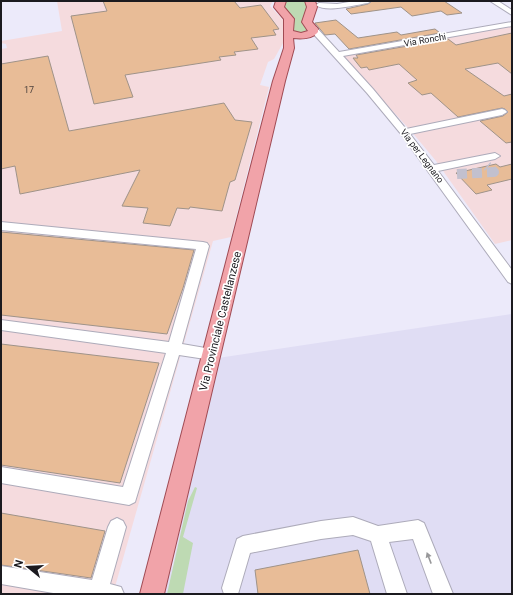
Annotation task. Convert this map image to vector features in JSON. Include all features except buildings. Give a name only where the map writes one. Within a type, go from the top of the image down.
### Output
[{"type":"main road","points":[[280,2],[279,7],[289,19],[289,40],[307,33],[306,22],[312,11],[314,3]]},
{"type":"main road","name":"Via Provinciale Castellanzese","points":[[152,594],[289,40]]},
{"type":"street","points":[[314,3],[337,6],[368,1]]},
{"type":"street","points":[[493,1],[512,14]]},
{"type":"street","name":"Via Ronchi","points":[[337,55],[512,24]]},
{"type":"street","name":"Via per Legnano","points":[[307,33],[322,40],[370,91],[435,173],[512,279]]},
{"type":"street","points":[[404,132],[502,112]]},
{"type":"street","points":[[435,173],[484,162],[495,156]]},
{"type":"street","points":[[435,173],[457,174]]},
{"type":"street","points":[[1,226],[203,246],[174,349],[129,496],[1,475]]},
{"type":"street","points":[[1,325],[212,354]]},
{"type":"street","points":[[231,588],[243,545],[321,530],[353,526],[378,535],[418,529],[443,594]]},
{"type":"street","points":[[1,575],[106,592],[117,527]]},
{"type":"street","points":[[378,535],[397,594]]},
{"type":"shaded area","points":[[57,1],[273,1],[270,6],[286,23],[283,31],[287,36],[274,59],[268,62],[260,85],[269,87],[231,237],[213,241],[113,594],[1,594],[1,49],[7,48],[6,44],[1,43],[1,41],[62,31]]},
{"type":"shaded area","points":[[512,23],[512,240],[495,244],[436,161],[411,131],[340,54]]},
{"type":"shaded area","points":[[512,314],[512,594],[160,594],[173,565],[189,484],[218,358]]},
{"type":"green space","points":[[285,1],[309,2],[302,22],[307,28],[307,32],[300,34],[294,33],[291,29],[293,19],[283,7]]},
{"type":"green space","points":[[195,487],[197,488],[183,537],[193,543],[183,594],[167,594],[188,501]]},
{"type":"tunnel","points":[[457,174],[494,172],[487,166]]}]
